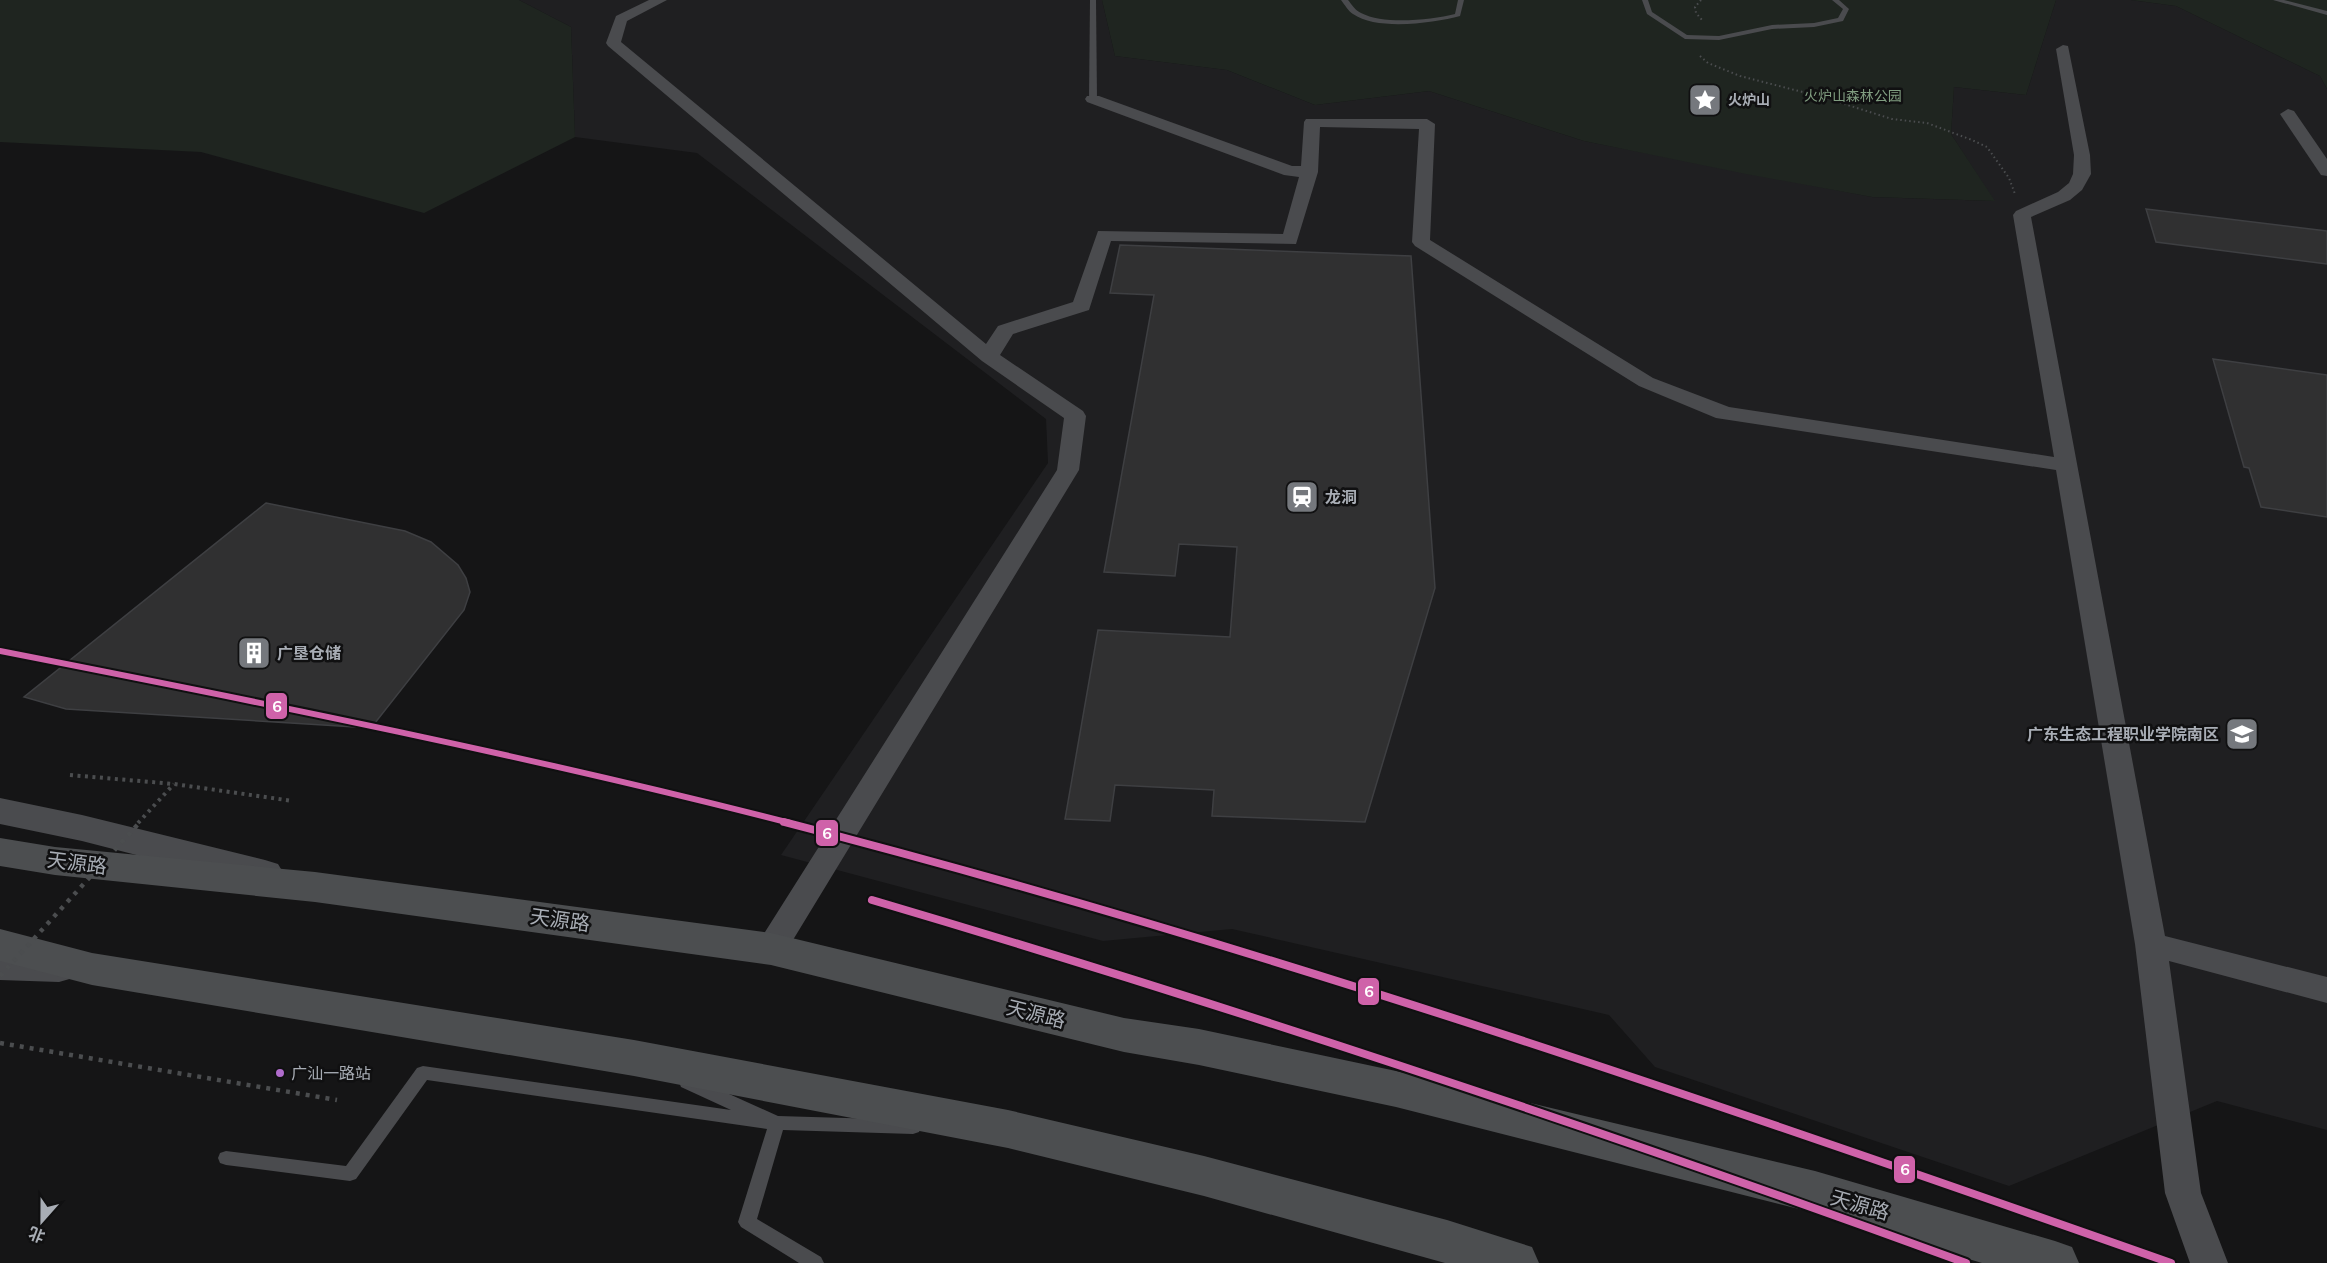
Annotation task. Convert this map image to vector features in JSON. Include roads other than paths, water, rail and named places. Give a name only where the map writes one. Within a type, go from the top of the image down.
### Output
[{"type":"highway","name":"天源路","points":[[0,852],[56,861],[315,886],[771,949],[1124,1035],[1199,1047],[1396,1089],[1815,1192],[2055,1263]]},
{"type":"highway","points":[[0,945],[92,969],[634,1058],[1008,1129],[1204,1176],[1515,1263]]},
{"type":"street","points":[[660,0],[621,19],[613,43],[989,357],[1076,416],[1068,470],[771,949]]},
{"type":"street","points":[[2063,49],[2082,155],[2082,174],[2076,186],[2064,196],[2022,215],[2151,944],[2183,1193],[2209,1263]]},
{"type":"street","points":[[1093,99],[1290,171],[1309,172]]},
{"type":"street","points":[[2288,114],[2327,171]]},
{"type":"street","points":[[989,357],[1005,330],[1082,306],[1104,235],[1290,240],[1309,172],[1312,122],[1426,123],[1421,242],[1646,382],[1724,413],[2065,465]]},
{"type":"street","points":[[0,811],[82,828],[315,886]]},
{"type":"street","points":[[2151,944],[2327,990]]},
{"type":"street","points":[[0,965],[92,969]]},
{"type":"lane","points":[[1093,0],[1093,99]]},
{"type":"lane","points":[[1344,0],[1358,14],[1384,21],[1442,20],[1458,15],[1461,0]]},
{"type":"lane","points":[[1645,0],[1648,13],[1684,37],[1719,39],[1772,27],[1814,25],[1841,20],[1846,9],[1835,0]]},
{"type":"lane","points":[[2276,0],[2327,13]]},
{"type":"lane","points":[[634,1058],[777,1124]]},
{"type":"lane","points":[[226,1158],[350,1174],[423,1073],[777,1124],[1008,1129]]},
{"type":"lane","points":[[777,1124],[747,1222],[815,1263]]},
{"type":"place","name":"火炉山","points":[[1705,100]]},
{"type":"place","name":"龙洞","points":[[1302,497]]},
{"type":"place","name":"广垦仓储","points":[[254,653]]},
{"type":"place","name":"广东生态工程职业学院南区","points":[[2242,734]]},
{"type":"place","name":"广汕一路站","points":[[280,1073]]},
{"type":"park label","name":"火炉山森林公园","points":[[1853,96]]}]
